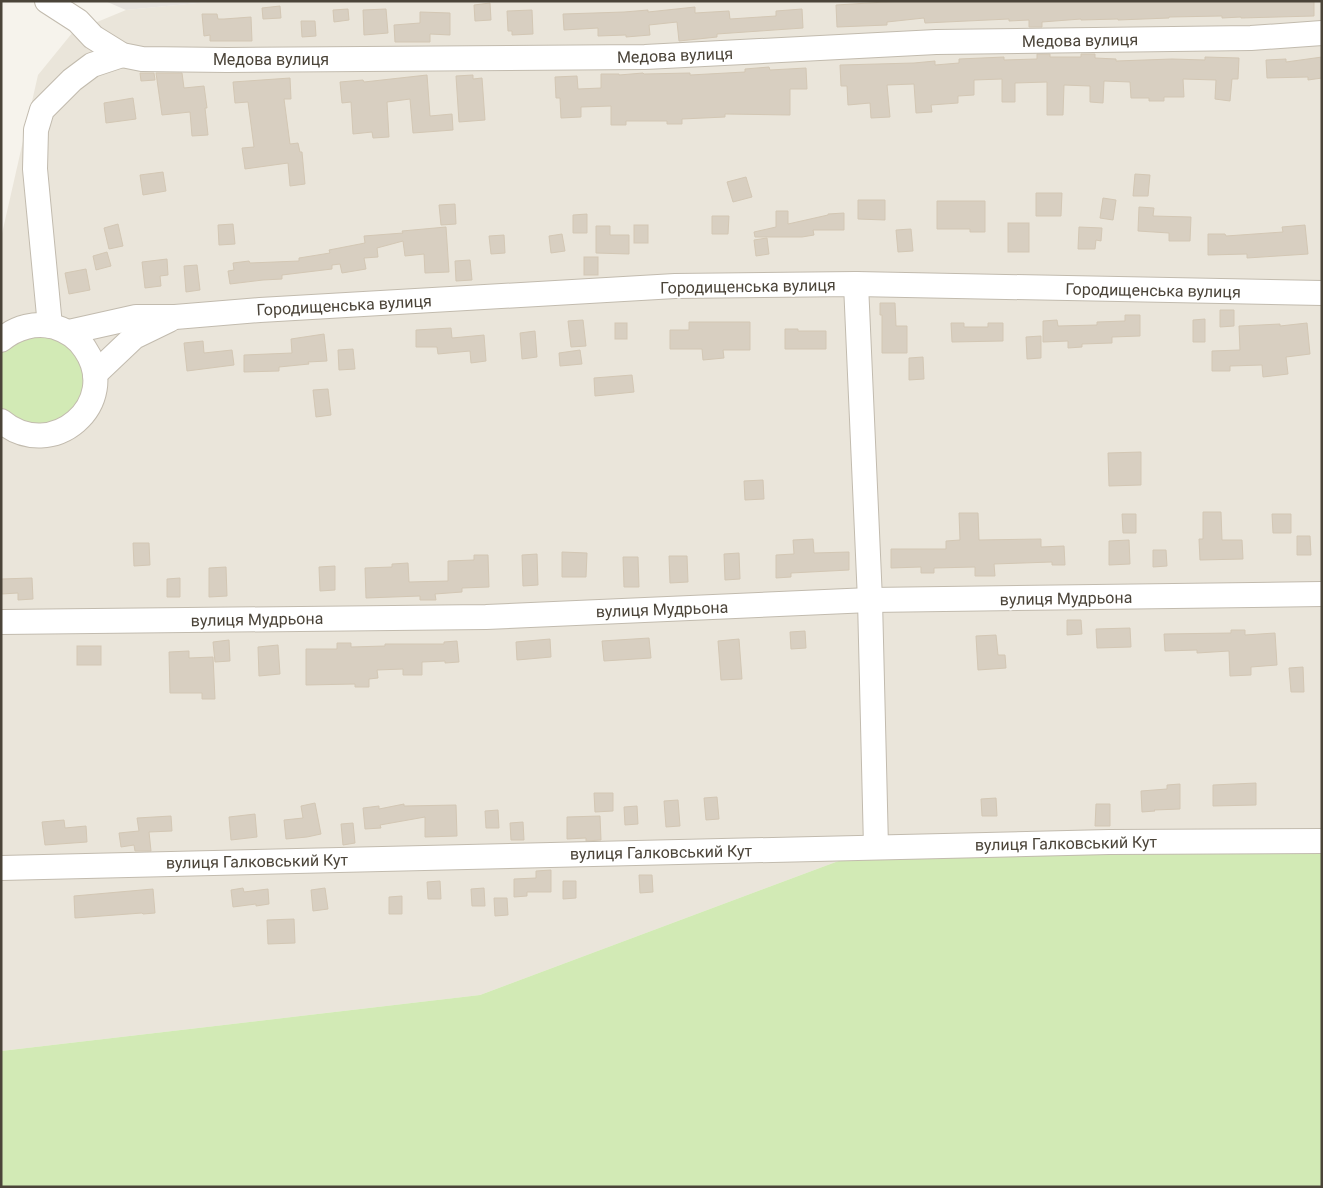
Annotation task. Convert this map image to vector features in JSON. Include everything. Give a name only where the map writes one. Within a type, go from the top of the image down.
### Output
[{"type":"street","name":"Медова вулиця","points":[[47,1],[78,21],[93,38],[122,55],[142,59],[645,57],[936,42],[1250,38],[1322,34]]},
{"type":"street","points":[[1,421],[13,429],[31,435],[48,435],[64,430],[75,423],[88,407],[94,393],[95,374],[88,354],[77,339],[59,329],[35,168],[36,130],[42,110],[72,80],[92,65],[122,55]]},
{"type":"street","points":[[856,284],[870,600],[876,847]]},
{"type":"street","name":"Городищенська вулиця","points":[[1,340],[15,330],[34,325],[59,329],[136,317],[175,317],[260,310],[675,286],[856,284],[1322,293]]},
{"type":"street","name":"Городищенська вулиця","points":[[95,374],[134,337],[175,317]]},
{"type":"street","name":"вулиця Мудрьона","points":[[1,622],[486,617],[870,600],[1322,594]]},
{"type":"street","name":"вулиця Галковський Кут","points":[[1,868],[1109,842],[1322,841]]},
{"type":"shaded area","points":[[105,1],[218,1],[126,10]]},
{"type":"shaded area","points":[[218,1],[1322,1],[1322,841],[876,847],[480,995],[1,1051],[1,238],[38,75],[73,32],[126,10]]},
{"type":"green space","points":[[60,331],[93,374],[63,429],[1,418],[1,343]]},
{"type":"green space","points":[[1322,841],[1322,1187],[1,1187],[1,1051],[480,995],[876,847]]},
{"type":"building","points":[[902,1],[1314,1],[1314,16],[1081,19],[1042,22],[1042,27],[1029,27],[1029,20],[1009,21],[1009,19],[925,23],[924,18],[887,22],[887,25],[837,27],[836,5]]},
{"type":"building","points":[[490,3],[491,20],[475,21],[474,5]]},
{"type":"building","points":[[280,6],[281,18],[263,19],[262,8]]},
{"type":"building","points":[[695,7],[695,13],[729,11],[730,19],[776,16],[776,11],[802,9],[803,28],[717,34],[717,37],[679,41],[677,22],[649,25],[650,35],[626,37],[626,35],[598,36],[598,28],[564,30],[563,14],[648,10],[648,12]]},
{"type":"building","points":[[348,9],[349,20],[334,22],[333,10]]},
{"type":"building","points":[[386,9],[388,33],[364,35],[363,10]]},
{"type":"building","points":[[532,10],[533,34],[512,35],[512,31],[508,31],[507,11]]},
{"type":"building","points":[[420,12],[450,13],[450,35],[430,34],[430,42],[395,42],[394,25],[420,23]]},
{"type":"building","points":[[202,14],[217,14],[218,19],[251,17],[252,41],[210,41],[210,35],[204,36]]},
{"type":"building","points":[[301,21],[315,21],[316,36],[302,37]]},
{"type":"building","points":[[1037,54],[1050,54],[1050,57],[1081,57],[1081,54],[1095,54],[1095,58],[1116,59],[1116,61],[1205,60],[1205,57],[1239,58],[1238,79],[1232,79],[1230,101],[1215,99],[1216,80],[1183,79],[1184,97],[1164,97],[1164,101],[1149,101],[1149,98],[1131,98],[1130,82],[1104,81],[1103,103],[1090,102],[1090,86],[1064,85],[1063,115],[1047,115],[1047,82],[1015,83],[1015,102],[1002,102],[1002,79],[974,80],[974,95],[958,96],[958,103],[931,105],[932,112],[916,113],[914,84],[887,85],[890,117],[871,118],[870,103],[848,105],[847,86],[841,86],[840,65],[935,61],[935,65],[959,63],[959,59],[1004,57],[1004,60],[1037,59]]},
{"type":"building","points":[[1322,57],[1322,78],[1308,80],[1308,77],[1267,78],[1266,60],[1286,59],[1286,62]]},
{"type":"building","points":[[769,67],[770,70],[806,68],[807,89],[790,89],[790,115],[725,114],[725,117],[682,119],[682,124],[667,124],[667,121],[626,121],[626,125],[611,125],[611,106],[581,107],[581,117],[561,118],[560,98],[556,98],[555,77],[577,76],[578,89],[601,88],[601,74],[690,73],[690,75],[745,72],[745,69]]},
{"type":"building","points":[[140,73],[154,73],[155,80],[141,81]]},
{"type":"building","points":[[156,73],[182,73],[184,88],[204,86],[208,135],[192,136],[190,112],[162,115]]},
{"type":"building","points":[[427,75],[430,116],[452,114],[453,130],[413,133],[410,99],[387,102],[389,137],[373,138],[372,132],[353,134],[351,102],[342,103],[340,82],[363,80],[364,82]]},
{"type":"building","points":[[473,75],[473,79],[482,78],[485,120],[459,122],[456,76]]},
{"type":"building","points":[[290,78],[291,99],[284,99],[290,144],[298,143],[300,152],[302,152],[305,184],[290,186],[288,163],[245,169],[242,148],[254,147],[248,102],[235,103],[233,82]]},
{"type":"building","points":[[133,98],[136,119],[106,123],[104,103]]},
{"type":"building","points":[[163,172],[166,191],[143,195],[140,175]]},
{"type":"building","points":[[1135,174],[1150,175],[1148,196],[1133,196]]},
{"type":"building","points":[[746,177],[752,197],[733,202],[727,182]]},
{"type":"building","points":[[1036,193],[1062,193],[1061,216],[1036,216]]},
{"type":"building","points":[[1103,198],[1116,200],[1113,220],[1100,218]]},
{"type":"building","points":[[858,200],[885,200],[885,220],[858,219]]},
{"type":"building","points":[[937,201],[985,201],[985,232],[970,232],[970,229],[937,229]]},
{"type":"building","points":[[455,204],[456,224],[441,225],[439,205]]},
{"type":"building","points":[[1139,207],[1154,208],[1153,216],[1191,217],[1190,241],[1169,241],[1169,233],[1138,231]]},
{"type":"building","points":[[776,211],[788,211],[788,224],[828,214],[844,213],[844,230],[813,230],[814,235],[802,237],[755,237],[754,232],[776,227]]},
{"type":"building","points":[[587,214],[587,233],[573,233],[573,215]]},
{"type":"building","points":[[712,216],[729,216],[728,234],[712,234]]},
{"type":"building","points":[[1008,223],[1029,223],[1029,252],[1008,252]]},
{"type":"building","points":[[118,224],[123,246],[109,249],[104,228]]},
{"type":"building","points":[[233,224],[235,244],[219,245],[218,225]]},
{"type":"building","points":[[634,225],[648,225],[648,243],[634,243]]},
{"type":"building","points":[[1305,225],[1308,254],[1247,258],[1247,254],[1208,255],[1208,234],[1225,234],[1226,236],[1283,232],[1282,227]]},
{"type":"building","points":[[596,226],[610,226],[610,235],[629,235],[629,254],[596,253]]},
{"type":"building","points":[[446,227],[449,272],[425,273],[424,254],[405,256],[403,241],[377,248],[378,257],[364,258],[366,269],[342,273],[340,264],[332,265],[332,269],[282,275],[282,279],[230,284],[228,271],[234,270],[233,263],[249,261],[250,263],[299,261],[299,258],[330,253],[329,250],[365,243],[364,236]]},
{"type":"building","points":[[1079,227],[1102,228],[1101,241],[1096,240],[1095,249],[1078,249]]},
{"type":"building","points":[[911,229],[913,251],[898,252],[896,230]]},
{"type":"building","points":[[562,234],[565,251],[551,253],[549,236]]},
{"type":"building","points":[[504,235],[505,253],[491,254],[489,236]]},
{"type":"building","points":[[767,238],[769,254],[756,256],[754,240]]},
{"type":"building","points":[[107,252],[111,266],[96,270],[93,256]]},
{"type":"building","points":[[584,257],[598,257],[598,275],[584,275]]},
{"type":"building","points":[[167,259],[168,275],[160,276],[161,286],[145,288],[142,262]]},
{"type":"building","points":[[470,260],[472,280],[456,281],[455,261]]},
{"type":"building","points":[[197,265],[200,290],[186,292],[184,266]]},
{"type":"building","points":[[86,269],[90,290],[69,294],[65,273]]},
{"type":"building","points":[[880,303],[895,303],[896,326],[907,326],[907,353],[882,353],[882,315],[880,315]]},
{"type":"building","points":[[1220,310],[1234,310],[1234,326],[1220,327]]},
{"type":"building","points":[[1125,315],[1140,315],[1140,336],[1112,337],[1112,343],[1082,344],[1082,347],[1068,348],[1068,341],[1043,342],[1043,321],[1057,320],[1058,326],[1097,325],[1097,322],[1125,321]]},
{"type":"building","points":[[1205,319],[1205,342],[1193,342],[1193,320]]},
{"type":"building","points":[[583,320],[586,346],[571,347],[568,321]]},
{"type":"building","points":[[689,322],[750,322],[750,350],[723,350],[724,358],[703,360],[702,349],[670,349],[670,330],[689,330]]},
{"type":"building","points":[[615,323],[627,323],[627,339],[615,339]]},
{"type":"building","points":[[951,323],[964,323],[964,327],[988,327],[988,323],[1003,323],[1003,341],[952,342]]},
{"type":"building","points":[[1307,323],[1310,354],[1286,357],[1288,374],[1263,377],[1262,365],[1230,366],[1230,371],[1212,371],[1212,351],[1240,350],[1239,326],[1280,324],[1280,326]]},
{"type":"building","points":[[451,328],[452,338],[484,335],[486,361],[471,363],[470,351],[438,354],[437,347],[416,347],[416,330]]},
{"type":"building","points":[[785,329],[826,331],[826,349],[785,349]]},
{"type":"building","points":[[535,331],[537,357],[522,359],[520,333]]},
{"type":"building","points":[[324,334],[327,361],[279,367],[279,371],[244,372],[244,355],[292,353],[291,339]]},
{"type":"building","points":[[1041,336],[1041,358],[1027,359],[1026,337]]},
{"type":"building","points":[[203,341],[204,353],[232,350],[234,365],[187,371],[184,343]]},
{"type":"building","points":[[353,349],[355,369],[339,370],[338,350]]},
{"type":"building","points":[[580,350],[582,364],[560,366],[559,353]]},
{"type":"building","points":[[923,357],[924,379],[909,380],[909,358]]},
{"type":"building","points":[[632,375],[634,392],[595,396],[594,378]]},
{"type":"building","points":[[328,389],[331,415],[316,417],[313,390]]},
{"type":"building","points":[[1141,452],[1141,485],[1109,486],[1108,453]]},
{"type":"building","points":[[763,480],[764,499],[745,500],[744,481]]},
{"type":"building","points":[[1203,512],[1221,512],[1222,540],[1242,540],[1243,559],[1200,560],[1199,539],[1203,539]]},
{"type":"building","points":[[959,513],[978,513],[979,540],[1041,539],[1041,547],[1064,546],[1065,565],[1052,565],[1052,562],[994,564],[995,576],[975,576],[975,567],[934,568],[934,573],[921,573],[921,567],[891,568],[891,549],[946,549],[946,541],[960,540]]},
{"type":"building","points":[[1122,514],[1136,514],[1136,533],[1123,533]]},
{"type":"building","points":[[1272,514],[1291,514],[1291,533],[1273,533]]},
{"type":"building","points":[[1297,536],[1310,536],[1311,555],[1297,555]]},
{"type":"building","points":[[813,539],[814,553],[849,552],[849,570],[791,573],[791,577],[776,578],[776,555],[794,554],[793,540]]},
{"type":"building","points":[[1129,540],[1130,564],[1109,565],[1109,541]]},
{"type":"building","points":[[133,543],[149,543],[150,565],[134,566]]},
{"type":"building","points":[[1153,550],[1166,550],[1167,566],[1153,567]]},
{"type":"building","points":[[562,552],[587,553],[586,577],[562,577]]},
{"type":"building","points":[[739,553],[740,579],[725,580],[724,554]]},
{"type":"building","points":[[537,554],[538,585],[523,586],[522,555]]},
{"type":"building","points":[[474,555],[488,555],[489,587],[462,588],[462,592],[435,594],[436,600],[420,600],[420,596],[366,598],[365,568],[392,567],[392,564],[408,563],[409,582],[448,581],[448,561],[474,560]]},
{"type":"building","points":[[669,556],[687,556],[688,582],[670,583]]},
{"type":"building","points":[[623,557],[638,557],[639,587],[624,587]]},
{"type":"building","points":[[335,566],[335,590],[320,591],[319,567]]},
{"type":"building","points":[[226,567],[227,596],[209,597],[209,568]]},
{"type":"building","points":[[32,578],[33,599],[18,600],[18,593],[1,594],[1,579]]},
{"type":"building","points":[[180,578],[180,597],[167,597],[167,579]]},
{"type":"building","points":[[1067,620],[1081,620],[1082,634],[1067,635]]},
{"type":"building","points":[[1130,628],[1131,647],[1097,648],[1096,629]]},
{"type":"building","points":[[1231,630],[1245,630],[1245,635],[1275,633],[1277,665],[1251,667],[1251,675],[1230,676],[1229,651],[1197,653],[1197,650],[1165,651],[1164,634],[1231,633]]},
{"type":"building","points":[[805,631],[806,648],[791,649],[790,632]]},
{"type":"building","points":[[996,635],[998,655],[1005,655],[1006,668],[978,670],[976,636]]},
{"type":"building","points":[[649,638],[651,658],[604,661],[602,641]]},
{"type":"building","points":[[550,639],[551,657],[517,660],[516,642]]},
{"type":"building","points":[[739,639],[742,679],[721,680],[718,641]]},
{"type":"building","points":[[229,640],[230,661],[215,662],[213,642]]},
{"type":"building","points":[[457,641],[459,662],[422,662],[422,675],[403,675],[403,669],[377,670],[378,678],[369,679],[369,687],[355,687],[355,684],[306,685],[306,649],[337,649],[337,643],[351,643],[351,647],[385,646],[385,644],[444,644],[444,642]]},
{"type":"building","points":[[278,645],[280,674],[259,676],[258,647]]},
{"type":"building","points":[[77,646],[101,646],[101,665],[77,665]]},
{"type":"building","points":[[189,651],[189,658],[213,657],[215,699],[202,699],[202,693],[170,693],[169,652]]},
{"type":"building","points":[[1303,667],[1304,692],[1291,692],[1289,668]]},
{"type":"building","points":[[1256,783],[1256,805],[1213,806],[1213,785]]},
{"type":"building","points":[[1180,784],[1180,809],[1142,812],[1141,791],[1167,789],[1167,785]]},
{"type":"building","points":[[594,793],[613,793],[613,811],[595,812]]},
{"type":"building","points":[[717,797],[719,819],[706,820],[704,798]]},
{"type":"building","points":[[996,798],[997,816],[982,816],[981,799]]},
{"type":"building","points":[[678,800],[680,826],[666,827],[664,801]]},
{"type":"building","points":[[315,803],[321,834],[286,839],[284,820],[303,818],[301,806]]},
{"type":"building","points":[[404,804],[404,806],[456,805],[457,836],[425,837],[425,817],[380,825],[381,828],[365,829],[363,808],[379,806],[379,809]]},
{"type":"building","points":[[1096,804],[1110,804],[1110,826],[1095,826]]},
{"type":"building","points":[[637,806],[638,824],[625,825],[624,807]]},
{"type":"building","points":[[498,810],[499,828],[486,828],[485,811]]},
{"type":"building","points":[[255,814],[257,837],[231,840],[229,817]]},
{"type":"building","points":[[171,816],[172,831],[149,832],[151,851],[135,851],[134,845],[121,847],[119,833],[139,831],[137,818]]},
{"type":"building","points":[[600,816],[601,840],[586,841],[586,838],[567,839],[567,817]]},
{"type":"building","points":[[64,820],[65,828],[86,826],[87,842],[45,845],[42,822]]},
{"type":"building","points":[[523,822],[524,840],[511,840],[510,823]]},
{"type":"building","points":[[353,823],[355,843],[343,845],[341,824]]},
{"type":"building","points":[[551,870],[551,892],[527,892],[527,896],[514,897],[514,879],[536,878],[536,871]]},
{"type":"building","points":[[639,875],[652,875],[653,892],[640,893]]},
{"type":"building","points":[[440,881],[441,899],[428,899],[427,882]]},
{"type":"building","points":[[563,881],[576,881],[576,898],[563,899]]},
{"type":"building","points":[[243,888],[244,892],[268,889],[269,904],[233,907],[231,890]]},
{"type":"building","points":[[325,888],[328,909],[313,911],[311,890]]},
{"type":"building","points":[[484,888],[485,906],[472,906],[471,889]]},
{"type":"building","points":[[153,889],[155,913],[75,918],[74,896]]},
{"type":"building","points":[[402,896],[402,914],[389,914],[389,897]]},
{"type":"building","points":[[494,898],[507,898],[508,915],[495,916]]},
{"type":"building","points":[[294,919],[295,943],[268,944],[267,920]]}]
